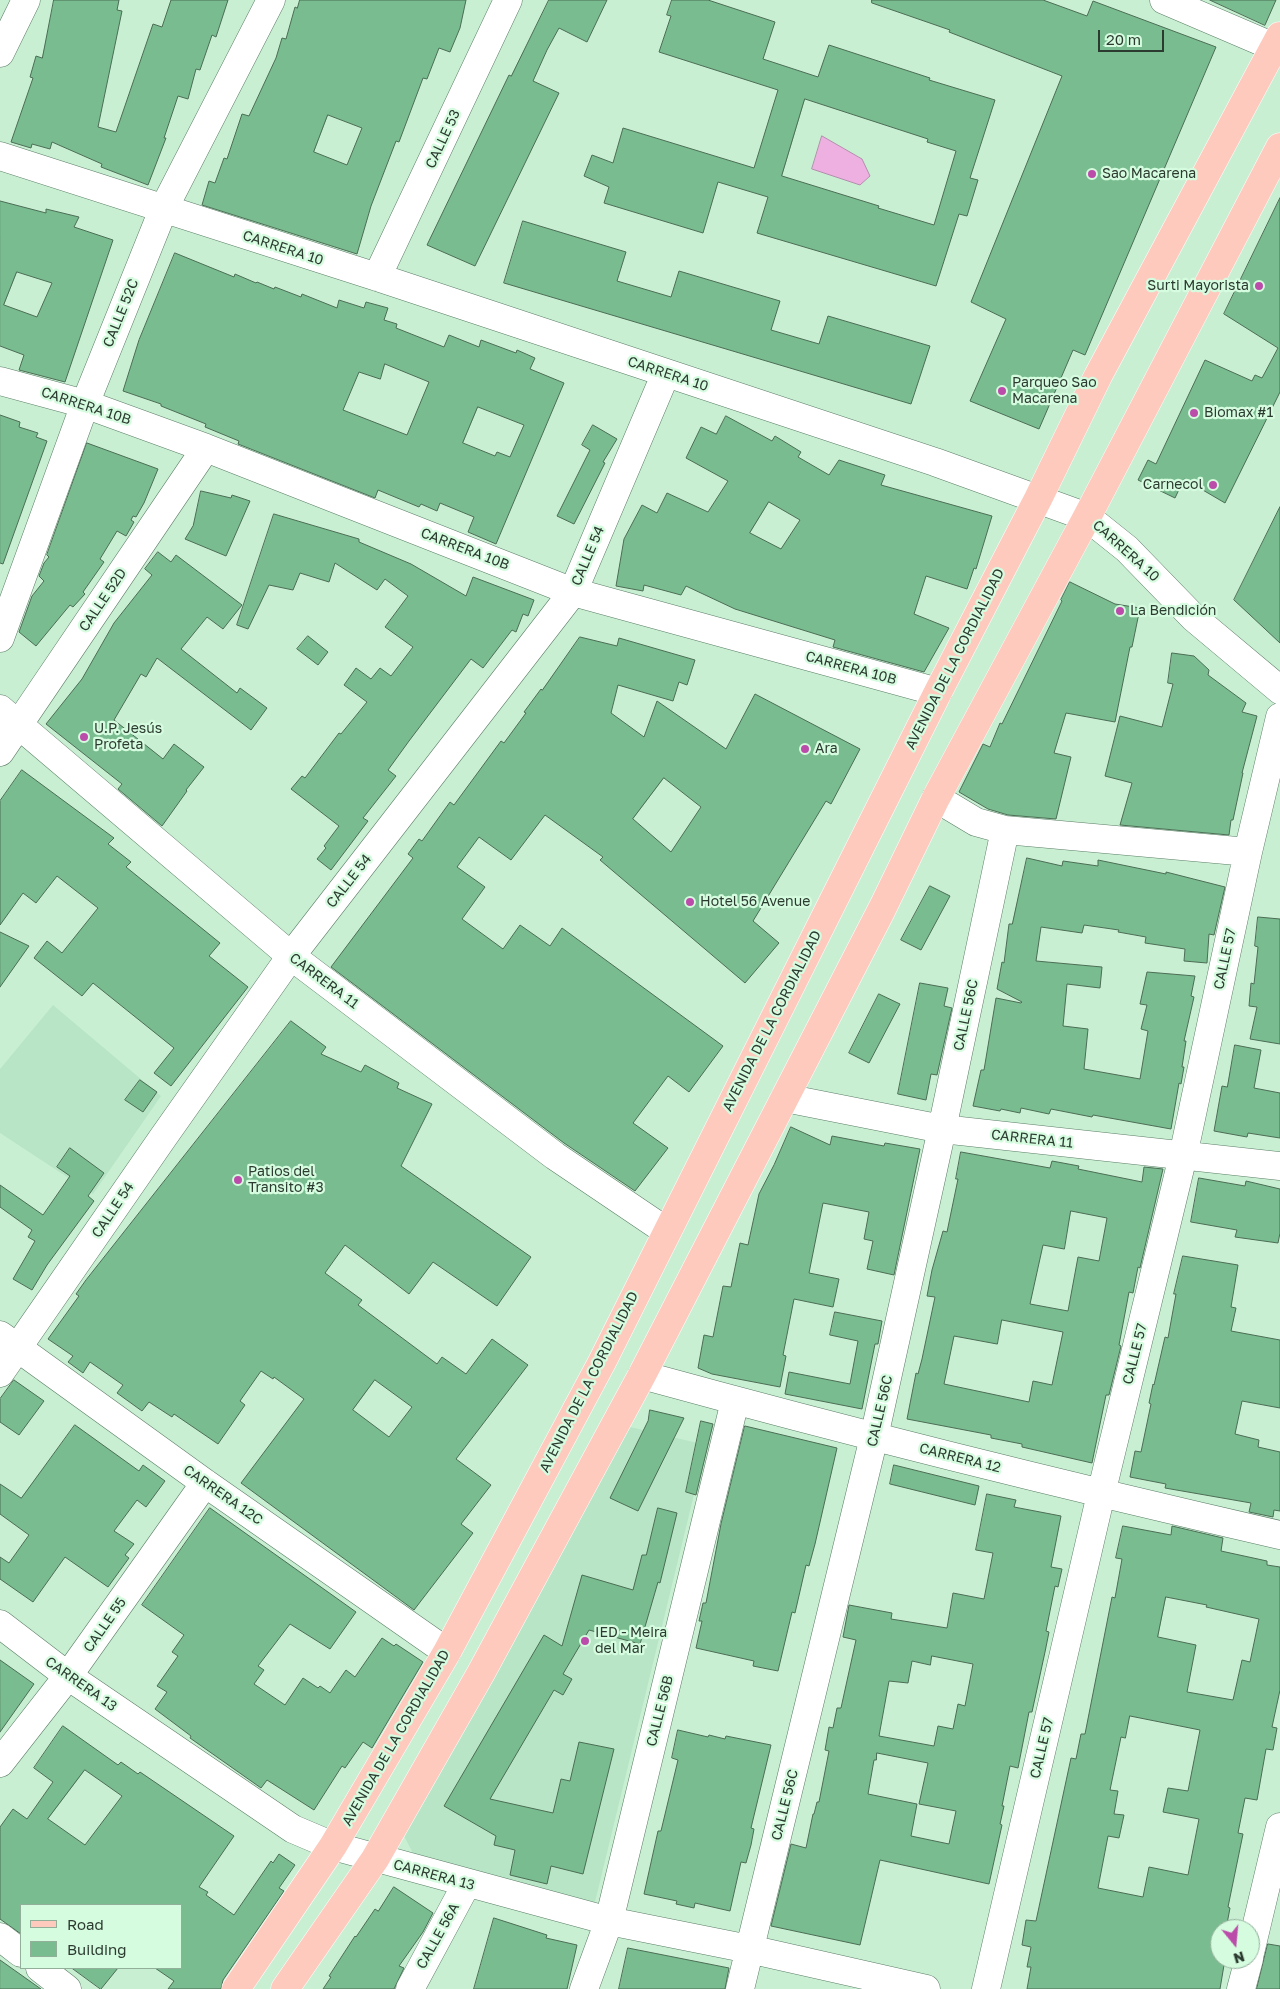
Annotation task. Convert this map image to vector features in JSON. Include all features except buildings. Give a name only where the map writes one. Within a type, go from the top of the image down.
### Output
[{"type":"main road","name":"AVENIDA DE LA CORDIALIDAD","points":[[236,1989],[333,1846],[447,1652],[602,1362],[666,1231],[1098,376],[1277,42]]},
{"type":"main road","points":[[285,1989],[375,1859],[481,1673],[642,1375],[785,1098],[936,798],[1087,517],[1280,147]]},
{"type":"street","points":[[0,54],[26,0]]},
{"type":"street","name":"CALLE 52C","points":[[0,638],[85,404],[163,210],[271,0]]},
{"type":"street","name":"CALLE 53","points":[[377,277],[508,0]]},
{"type":"street","points":[[1164,0],[1277,42]]},
{"type":"street","name":"CARRERA 10","points":[[0,156],[163,210],[377,277],[926,459],[1087,517],[1127,549],[1194,618],[1280,690]]},
{"type":"street","name":"CALLE 54","points":[[0,1372],[9,1342],[162,1139],[292,956],[573,592],[666,373]]},
{"type":"street","name":"CARRERA 10B","points":[[0,381],[85,404],[206,448],[573,592],[938,692]]},
{"type":"street","name":"CALLE 52D","points":[[0,752],[9,716],[206,448]]},
{"type":"street","name":"CARRERA 11","points":[[9,716],[292,956],[555,1156],[666,1231]]},
{"type":"street","name":"CALLE 57","points":[[986,1989],[1101,1494],[1183,1156],[1248,852],[1280,718]]},
{"type":"street","points":[[936,798],[976,822],[1005,830],[1248,852]]},
{"type":"street","name":"CALLE 56C","points":[[740,1989],[874,1437],[942,1130],[1005,830]]},
{"type":"street","name":"CARRERA 11","points":[[785,1098],[942,1130],[1280,1166]]},
{"type":"street","name":"CARRERA 12C","points":[[9,1342],[205,1483],[447,1652]]},
{"type":"street","name":"CARRERA 12","points":[[642,1375],[735,1401],[1101,1494],[1280,1535]]},
{"type":"street","name":"CALLE 56B","points":[[584,1989],[609,1921],[735,1401]]},
{"type":"street","name":"CALLE 55","points":[[0,1763],[68,1676],[205,1483]]},
{"type":"street","name":"CARRERA 13","points":[[0,1624],[68,1676],[293,1829],[333,1846],[375,1859],[609,1921],[749,1949],[926,1989]]},
{"type":"street","points":[[1258,1919],[1280,1827]]},
{"type":"street","name":"CALLE 56A","points":[[410,1989],[467,1883]]},
{"type":"street","points":[[0,1936],[20,1952]]},
{"type":"street","points":[[41,1969],[67,1989]]},
{"type":"street","points":[[1242,1989],[1247,1969]]},
{"type":"shaded area","points":[[822,136],[862,159],[870,176],[860,185],[812,169]]},
{"type":"shaded area","points":[[53,1005],[161,1096],[93,1194],[0,1133],[0,1069]]},
{"type":"shaded area","name":"IED - Meira del Mar","points":[[630,1427],[706,1445],[595,1902],[416,1859],[404,1836]]},
{"type":"place","name":"Sao Macarena","points":[[1092,174]]},
{"type":"place","name":"Surti Mayorista","points":[[1259,286]]},
{"type":"place","name":"Parqueo Sao Macarena","points":[[1002,391]]},
{"type":"place","name":"Biomax #1","points":[[1194,413]]},
{"type":"place","name":"Carnecol","points":[[1213,485]]},
{"type":"place","name":"La Bendición","points":[[1120,611]]},
{"type":"place","name":"U.P. Jesús Profeta","points":[[84,737]]},
{"type":"place","name":"Ara","points":[[805,749]]},
{"type":"place","name":"Hotel 56 Avenue","points":[[690,902]]},
{"type":"place","name":"Patios del Transito #3","points":[[238,1180]]},
{"type":"place","name":"IED - Meira del Mar","points":[[585,1641]]}]
